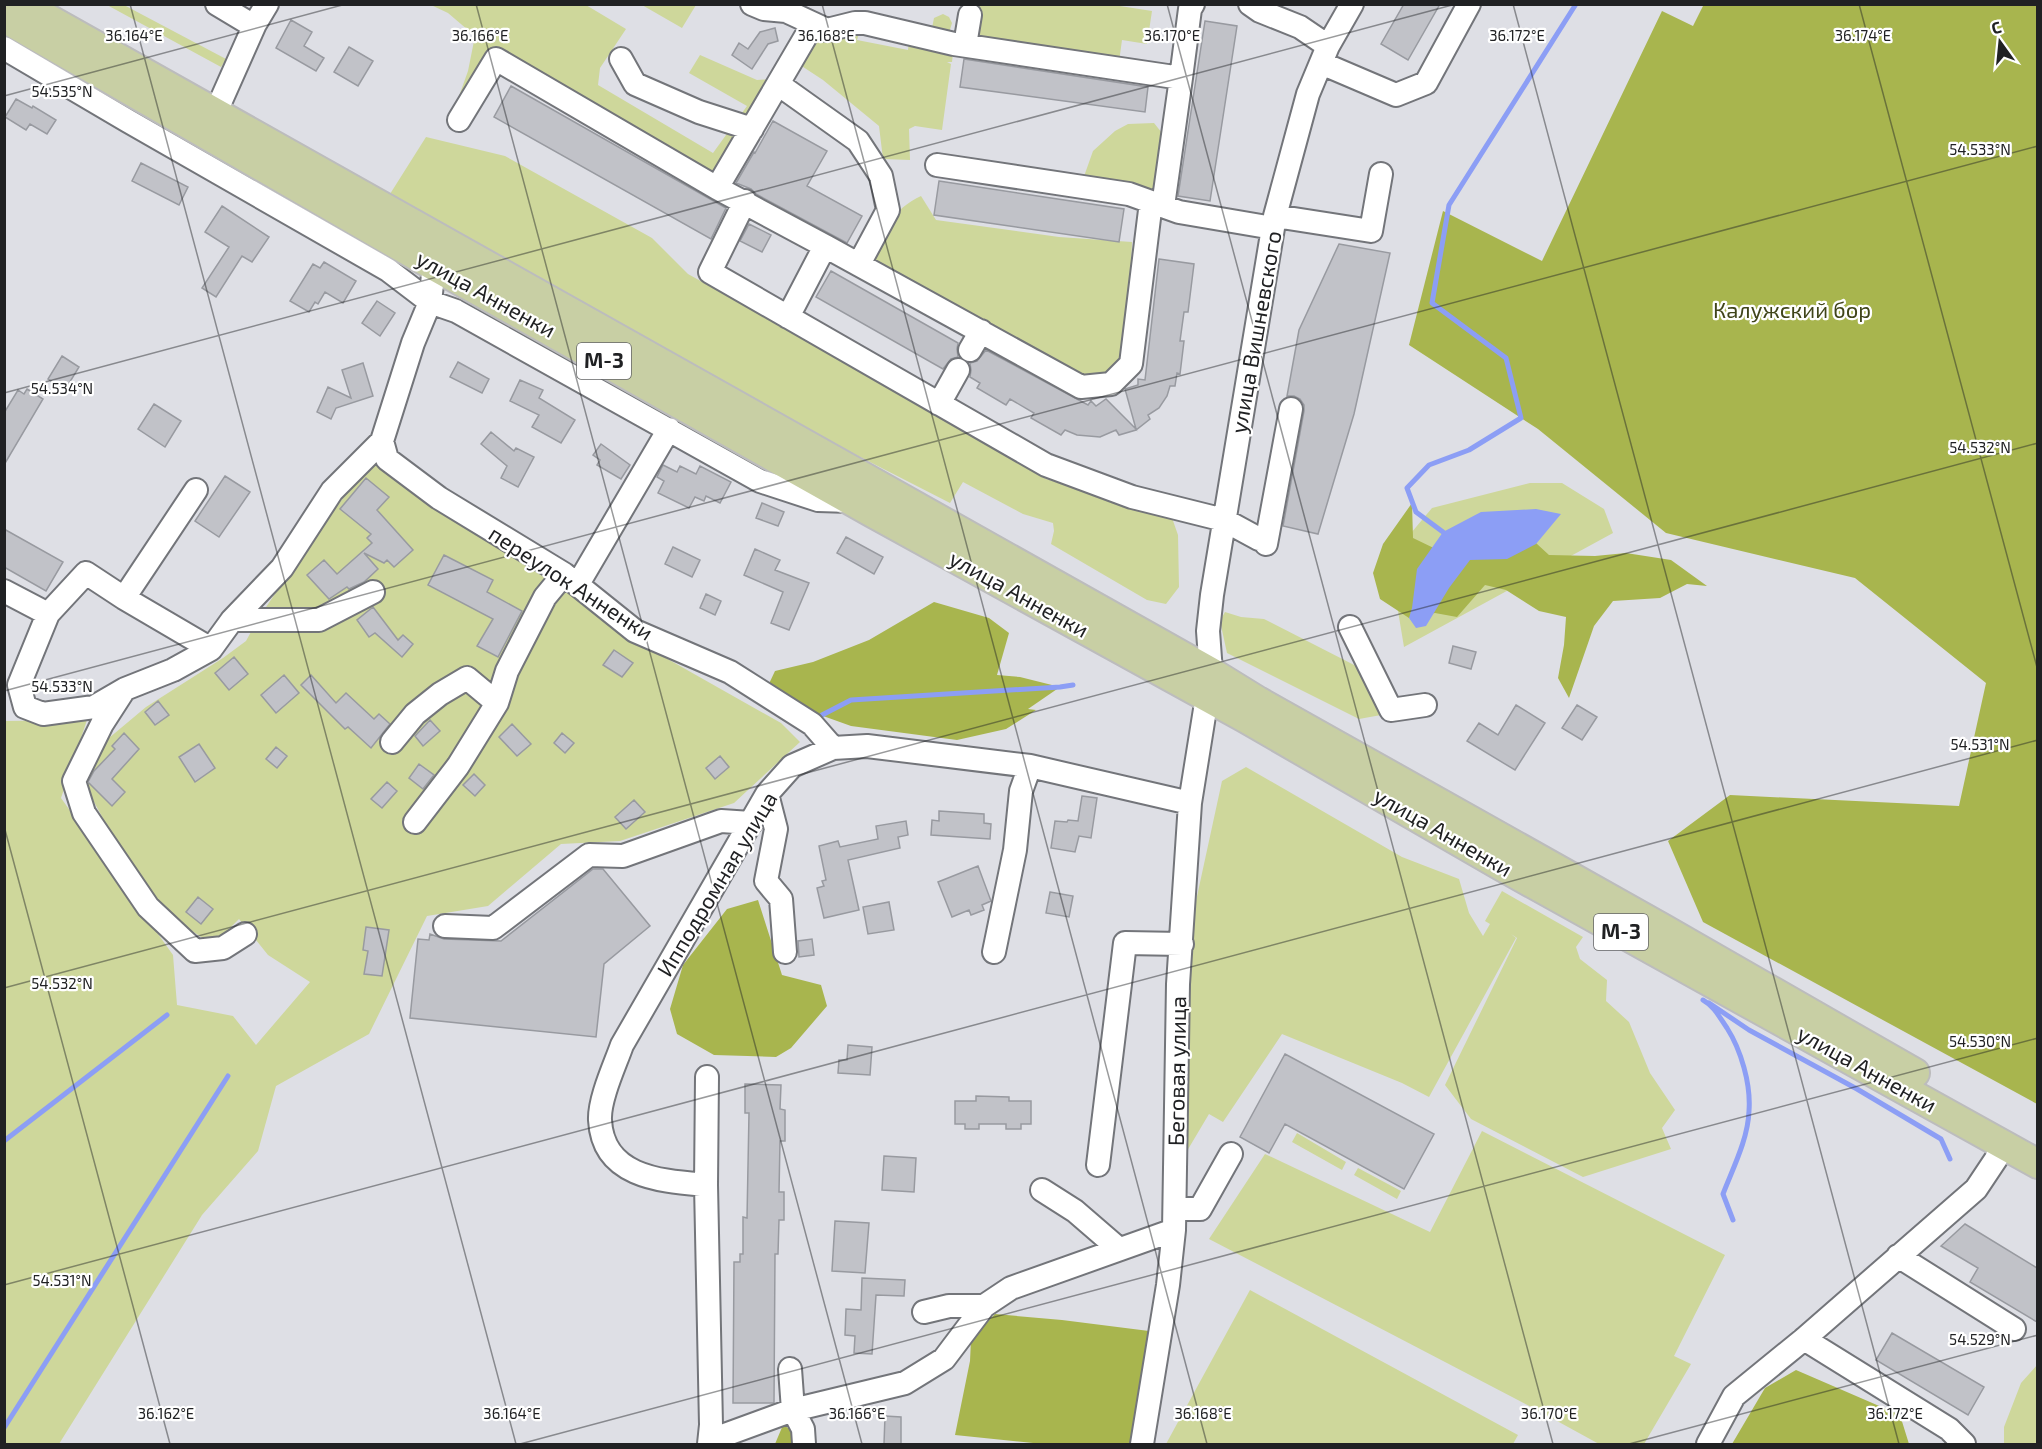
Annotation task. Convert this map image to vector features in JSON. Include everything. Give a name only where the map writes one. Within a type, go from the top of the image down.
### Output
[{"type":"main road","name":"улица Анненки","points":[[22,4],[1208,685],[1501,866],[2037,1164]]},
{"type":"main road","name":"улица Анненки","points":[[4,18],[435,266],[871,512],[1208,685],[1258,701],[2037,1142]]},
{"type":"street","points":[[217,4],[247,22],[255,24]]},
{"type":"street","points":[[215,114],[255,24],[267,4]]},
{"type":"street","points":[[752,4],[764,9],[787,8],[827,30],[855,23],[865,23],[966,45],[1181,78]]},
{"type":"street","points":[[459,120],[496,59],[717,188],[859,264],[975,340],[1081,387],[1111,384],[1131,364],[1157,204],[1181,78],[1190,9],[1193,4]]},
{"type":"street","points":[[1250,4],[1260,11],[1300,27],[1324,55],[1396,95],[1426,83],[1469,4]]},
{"type":"street","name":"улица Вишневского","points":[[1208,685],[1208,631],[1224,520],[1274,222],[1308,94],[1324,55],[1352,4]]},
{"type":"street","points":[[966,45],[970,15]]},
{"type":"street","points":[[717,188],[813,24]]},
{"type":"street","points":[[4,48],[128,122],[388,270],[430,302],[456,311],[760,481],[819,500],[854,501]]},
{"type":"street","points":[[621,59],[635,84],[699,112],[752,129]]},
{"type":"street","points":[[778,84],[858,141],[882,176],[888,210],[859,264]]},
{"type":"street","points":[[937,165],[1129,194],[1179,212],[1371,231],[1382,174]]},
{"type":"street","points":[[745,201],[710,272],[1046,465],[1072,476],[1132,497],[1224,520],[1263,541],[1291,409]]},
{"type":"street","points":[[788,317],[825,246]]},
{"type":"street","points":[[211,649],[124,598],[87,573],[48,614],[19,684],[25,707],[43,714],[94,707],[124,689],[173,670],[211,649],[232,620],[282,568],[332,490],[382,441],[413,343],[430,302],[435,266]]},
{"type":"street","points":[[939,404],[958,370]]},
{"type":"street","points":[[415,822],[458,766],[497,703],[507,671],[545,597],[571,579],[669,429]]},
{"type":"street","name":"переулок Анненки","points":[[382,441],[387,459],[439,498],[571,579],[635,631],[730,672],[812,724],[833,748]]},
{"type":"street","points":[[124,598],[196,490]]},
{"type":"street","points":[[4,591],[48,614]]},
{"type":"street","points":[[232,620],[319,620],[373,592]]},
{"type":"street","points":[[1350,627],[1391,710],[1425,705]]},
{"type":"street","points":[[392,742],[415,714],[440,694],[467,678],[497,703]]},
{"type":"street","name":"Беговая улица","points":[[1142,1444],[1168,1285],[1174,1221],[1178,984],[1190,804],[1208,685]]},
{"type":"street","points":[[124,689],[102,724],[74,781],[84,813],[148,907],[195,951],[223,948],[245,934]]},
{"type":"street","name":"Ипподромная улица","points":[[706,1185],[647,1177],[615,1160],[605,1143],[600,1119],[607,1086],[622,1045],[767,794],[792,765],[833,748],[867,746],[1030,766],[1190,804]]},
{"type":"street","points":[[994,952],[1015,850],[1021,791],[1030,766]]},
{"type":"street","points":[[767,794],[776,829],[766,881],[781,899],[785,952]]},
{"type":"street","points":[[446,926],[494,928],[589,855],[623,856],[721,821],[751,823]]},
{"type":"street","points":[[1098,1165],[1125,943],[1182,944]]},
{"type":"street","points":[[707,1077],[706,1185],[710,1442],[793,1410],[905,1383],[944,1359],[984,1306],[1011,1288],[1119,1250],[1174,1221],[1182,1209],[1200,1209],[1231,1154]]},
{"type":"street","points":[[1708,1444],[1734,1396],[1804,1340],[1976,1189],[1996,1159],[2002,1144]]},
{"type":"street","points":[[1041,1190],[1075,1211],[1119,1250]]},
{"type":"street","points":[[1898,1256],[2014,1329]]},
{"type":"street","points":[[924,1312],[949,1306],[984,1306]]},
{"type":"street","points":[[1804,1340],[1950,1429],[1964,1444]]},
{"type":"street","points":[[790,1369],[793,1410],[803,1429],[804,1444]]},
{"type":"green space","points":[[1107,4],[1152,11],[1147,44],[1122,40],[1119,62],[966,38],[970,5]]},
{"type":"green space","name":"Калужский бор","points":[[1704,4],[2037,5],[2037,1104],[1703,922],[1668,841],[1730,795],[1959,806],[1986,683],[1855,578],[1666,533],[1538,429],[1409,345],[1443,211],[1542,261],[1662,11],[1693,26]]},
{"type":"green space","points":[[107,5],[124,5],[226,59],[221,67]]},
{"type":"green space","points":[[431,5],[586,5],[626,29],[600,68],[598,85],[713,153],[747,106],[689,73],[700,55],[757,80],[772,79],[717,188],[496,60],[473,97],[458,99],[468,71],[475,36],[448,13]]},
{"type":"green space","points":[[642,5],[696,5],[682,28]]},
{"type":"green space","points":[[943,14],[949,17],[952,23],[949,33],[932,28],[934,18]]},
{"type":"green space","points":[[814,26],[861,27],[857,40],[908,50],[910,33],[954,44],[952,62],[947,62],[951,64],[942,130],[915,126],[909,129],[910,160],[883,159],[879,126],[823,80],[794,61]]},
{"type":"green space","points":[[1154,123],[1162,133],[1157,194],[1082,182],[1093,151],[1115,131],[1128,124]]},
{"type":"green space","points":[[426,137],[505,156],[652,238],[688,274],[856,368],[1046,479],[1171,515],[1178,535],[1179,587],[1166,604],[1147,600],[1051,544],[1053,523],[1023,514],[963,482],[950,503],[747,399],[390,194]]},
{"type":"green space","points":[[921,196],[936,220],[1059,237],[1132,242],[1127,361],[1110,379],[1083,379],[865,262],[894,216]]},
{"type":"green space","points":[[372,461],[657,653],[781,723],[800,742],[734,803],[620,841],[561,844],[488,906],[427,916],[369,1034],[276,1086],[258,1151],[202,1215],[59,1444],[5,1444],[4,721],[87,720],[61,798],[173,955],[177,1005],[233,1016],[256,1045],[310,982],[268,955],[239,919],[213,945],[149,902],[83,782],[109,738],[146,707],[246,641],[258,619],[316,533]]},
{"type":"green space","points":[[1530,483],[1562,483],[1604,509],[1613,533],[1404,647],[1398,611],[1380,570],[1432,508]]},
{"type":"green space","points":[[1412,503],[1413,538],[1442,552],[1509,518],[1549,555],[1595,556],[1626,553],[1671,560],[1707,586],[1687,584],[1660,598],[1613,601],[1594,626],[1569,698],[1558,678],[1566,617],[1539,611],[1506,590],[1485,585],[1457,617],[1435,613],[1409,618],[1380,599],[1373,573],[1383,544]]},
{"type":"green space","points":[[934,602],[989,618],[1009,633],[997,675],[1020,677],[1060,687],[1028,709],[1036,710],[1006,729],[957,740],[851,726],[812,712],[767,688],[775,671],[813,662],[869,640]]},
{"type":"green space","points":[[1225,612],[1241,617],[1264,619],[1358,667],[1381,715],[1359,719],[1227,653],[1220,621]]},
{"type":"green space","points":[[1246,767],[1402,857],[1459,879],[1469,913],[1483,936],[1490,924],[1485,921],[1502,891],[1583,937],[1576,947],[1580,959],[1607,980],[1606,1001],[1629,1022],[1650,1073],[1675,1110],[1662,1128],[1671,1149],[1583,1177],[1471,1119],[1445,1085],[1517,938],[1511,934],[1516,938],[1429,1097],[1402,1083],[1282,1034],[1223,1122],[1209,1114],[1187,1151],[1178,984],[1222,781]]},
{"type":"green space","points":[[758,900],[782,975],[821,985],[827,1006],[791,1048],[776,1057],[714,1055],[677,1034],[670,1009],[683,965],[727,909]]},
{"type":"green space","points":[[1482,1131],[1725,1255],[1674,1356],[1691,1364],[1644,1444],[1599,1444],[1209,1239],[1265,1154],[1430,1232]]},
{"type":"green space","points":[[1297,1133],[1346,1162],[1342,1170],[1292,1142]]},
{"type":"green space","points":[[1358,1168],[1401,1191],[1397,1199],[1354,1175]]},
{"type":"green space","points":[[1250,1290],[1518,1435],[1513,1444],[1166,1444]]},
{"type":"green space","points":[[995,1314],[1149,1331],[1130,1444],[1043,1444],[955,1435],[970,1361],[971,1340]]},
{"type":"green space","points":[[2037,1365],[2037,1444],[2004,1444],[2004,1427],[2021,1383]]},
{"type":"green space","points":[[1796,1370],[1900,1415],[1909,1444],[1732,1444],[1765,1388]]},
{"type":"green space","points":[[783,1425],[802,1436],[803,1444],[775,1444]]},
{"type":"water","points":[[1536,509],[1561,514],[1536,544],[1507,559],[1470,560],[1449,588],[1426,626],[1416,628],[1409,618],[1417,569],[1443,532],[1481,512]]},
{"type":"building","points":[[1404,4],[1440,4],[1408,60],[1381,44]]},
{"type":"building","points":[[291,20],[312,32],[304,46],[324,58],[316,71],[276,48]]},
{"type":"building","points":[[1205,21],[1237,26],[1210,201],[1178,196]]},
{"type":"building","points":[[775,28],[778,41],[768,44],[752,69],[732,55],[739,43],[748,49],[760,32]]},
{"type":"building","points":[[349,47],[373,61],[358,86],[334,72]]},
{"type":"building","points":[[964,59],[1148,87],[1145,112],[960,87]]},
{"type":"building","points":[[511,86],[726,208],[711,239],[494,117]]},
{"type":"building","points":[[16,99],[56,120],[47,134],[30,124],[26,130],[5,117]]},
{"type":"building","points":[[773,121],[827,151],[807,186],[862,216],[847,243],[756,194],[751,189],[736,183]]},
{"type":"building","points":[[141,163],[188,187],[179,205],[132,181]]},
{"type":"building","points":[[939,181],[1124,209],[1119,242],[934,215]]},
{"type":"building","points":[[222,206],[269,237],[252,262],[242,256],[216,297],[202,288],[229,247],[205,232]]},
{"type":"building","points":[[749,224],[771,235],[762,252],[740,241]]},
{"type":"building","points":[[1339,244],[1390,253],[1354,414],[1318,534],[1283,526],[1304,411],[1304,405],[1300,399],[1287,396],[1299,330]]},
{"type":"building","points":[[1159,259],[1194,264],[1188,312],[1184,312],[1180,341],[1184,341],[1180,374],[1177,373],[1175,386],[1170,386],[1159,408],[1148,415],[1150,419],[1136,430],[1119,435],[1116,430],[1100,437],[1077,435],[1065,430],[1061,435],[1031,418],[1034,413],[1010,399],[1006,405],[977,388],[980,383],[970,377],[970,363],[977,361],[986,350],[1088,405],[1091,401],[1096,406],[1106,399],[1136,429],[1125,389],[1138,385],[1138,379],[1145,380]]},
{"type":"building","points":[[324,262],[356,281],[343,303],[325,292],[318,304],[315,302],[309,312],[290,301],[313,264],[320,268]]},
{"type":"building","points":[[831,271],[958,343],[958,357],[951,359],[943,369],[816,297]]},
{"type":"building","points":[[377,301],[395,313],[380,336],[362,323]]},
{"type":"building","points":[[62,356],[79,367],[65,390],[48,379]]},
{"type":"building","points":[[458,362],[489,379],[482,393],[450,377]]},
{"type":"building","points":[[363,363],[373,396],[336,408],[331,419],[317,412],[328,387],[351,398],[342,370]]},
{"type":"building","points":[[520,380],[543,390],[539,398],[575,420],[561,443],[532,427],[539,415],[510,401]]},
{"type":"building","points":[[27,389],[43,399],[4,465],[4,413],[18,390],[24,394]]},
{"type":"building","points":[[154,404],[181,421],[165,447],[138,429]]},
{"type":"building","points":[[491,432],[514,451],[516,448],[534,457],[518,487],[501,478],[507,466],[481,444]]},
{"type":"building","points":[[601,444],[630,465],[621,479],[597,465],[600,460],[593,455]]},
{"type":"building","points":[[663,465],[677,472],[680,466],[696,474],[700,466],[731,482],[720,503],[706,496],[704,501],[695,497],[689,508],[658,493],[664,481],[657,477]]},
{"type":"building","points":[[225,476],[250,492],[219,537],[195,521]]},
{"type":"building","points":[[366,478],[389,497],[377,510],[413,550],[394,567],[387,560],[384,563],[364,553],[378,569],[364,582],[349,589],[347,587],[329,599],[307,575],[324,560],[337,574],[372,543],[367,538],[371,534],[340,509]]},
{"type":"building","points":[[762,503],[784,512],[778,526],[756,518]]},
{"type":"building","points":[[4,529],[63,562],[46,591],[4,567]]},
{"type":"building","points":[[846,537],[883,557],[874,574],[837,553]]},
{"type":"building","points":[[673,547],[700,560],[692,577],[665,564]]},
{"type":"building","points":[[755,549],[780,560],[775,570],[809,583],[789,630],[771,623],[783,592],[744,575]]},
{"type":"building","points":[[444,555],[493,580],[487,592],[522,611],[498,657],[477,646],[493,619],[428,585]]},
{"type":"building","points":[[706,594],[721,601],[715,615],[700,608]]},
{"type":"building","points":[[373,607],[398,640],[403,635],[413,644],[402,657],[375,633],[369,637],[357,620]]},
{"type":"building","points":[[1453,646],[1476,652],[1471,669],[1449,663]]},
{"type":"building","points":[[614,650],[633,663],[622,677],[603,665]]},
{"type":"building","points":[[234,657],[248,674],[229,690],[215,673]]},
{"type":"building","points":[[284,675],[299,693],[276,713],[261,695]]},
{"type":"building","points":[[311,675],[336,703],[346,693],[374,719],[379,714],[390,724],[371,748],[348,727],[345,729],[301,685]]},
{"type":"building","points":[[158,701],[169,715],[155,725],[145,712]]},
{"type":"building","points":[[1516,705],[1545,723],[1515,770],[1467,741],[1479,723],[1498,735]]},
{"type":"building","points":[[1577,705],[1597,717],[1582,740],[1562,728]]},
{"type":"building","points":[[430,720],[440,731],[423,746],[415,736]]},
{"type":"building","points":[[512,724],[531,744],[517,756],[499,737]]},
{"type":"building","points":[[124,733],[139,749],[112,779],[125,792],[112,806],[88,782],[94,771],[115,749],[112,746]]},
{"type":"building","points":[[562,733],[574,743],[565,753],[554,743]]},
{"type":"building","points":[[199,744],[215,768],[195,782],[179,757]]},
{"type":"building","points":[[276,747],[287,756],[277,768],[266,759]]},
{"type":"building","points":[[720,756],[729,767],[715,779],[706,768]]},
{"type":"building","points":[[419,764],[434,775],[423,789],[409,778]]},
{"type":"building","points":[[474,774],[485,785],[475,796],[463,785]]},
{"type":"building","points":[[387,782],[397,791],[382,808],[371,799]]},
{"type":"building","points":[[1082,796],[1097,798],[1091,838],[1079,836],[1075,852],[1051,848],[1055,821],[1078,821]]},
{"type":"building","points":[[634,800],[645,812],[626,829],[615,817]]},
{"type":"building","points":[[939,811],[984,814],[984,823],[991,824],[990,839],[931,835],[932,820],[939,821]]},
{"type":"building","points":[[906,821],[908,835],[898,837],[900,848],[848,860],[859,910],[824,918],[817,888],[824,886],[822,881],[826,880],[819,846],[838,841],[840,847],[878,839],[876,826]]},
{"type":"building","points":[[978,866],[991,901],[982,905],[984,910],[971,915],[969,910],[952,917],[938,882]]},
{"type":"building","points":[[593,869],[603,869],[650,926],[604,964],[596,1037],[410,1018],[418,939],[429,940],[430,934],[444,939],[501,941]]},
{"type":"building","points":[[1050,892],[1073,896],[1069,917],[1046,913]]},
{"type":"building","points":[[198,897],[213,909],[201,924],[186,912]]},
{"type":"building","points":[[889,902],[894,930],[868,934],[863,907]]},
{"type":"building","points":[[366,927],[389,930],[382,976],[364,974],[368,951],[363,950]]},
{"type":"building","points":[[812,939],[814,955],[799,957],[798,941]]},
{"type":"building","points":[[848,1045],[872,1047],[870,1075],[838,1073],[839,1060],[847,1060]]},
{"type":"building","points":[[1285,1054],[1434,1134],[1404,1189],[1285,1124],[1269,1153],[1240,1137]]},
{"type":"building","points":[[745,1084],[781,1085],[780,1109],[785,1110],[785,1141],[780,1141],[779,1192],[784,1192],[784,1220],[779,1220],[778,1254],[775,1254],[774,1403],[733,1403],[734,1262],[740,1262],[740,1254],[743,1254],[743,1217],[747,1218],[749,1113],[745,1113]]},
{"type":"building","points":[[976,1096],[1009,1097],[1009,1101],[1031,1101],[1031,1124],[1021,1124],[1021,1129],[1006,1129],[1006,1124],[979,1124],[979,1129],[965,1129],[965,1124],[955,1124],[955,1101],[976,1101]]},
{"type":"building","points":[[884,1156],[916,1158],[914,1192],[882,1190]]},
{"type":"building","points":[[835,1221],[869,1223],[865,1273],[832,1271]]},
{"type":"building","points":[[1965,1224],[2037,1268],[2037,1322],[1970,1282],[1978,1268],[1941,1246]]},
{"type":"building","points":[[862,1278],[905,1280],[904,1296],[876,1295],[872,1354],[854,1353],[855,1336],[845,1335],[846,1309],[861,1310]]},
{"type":"building","points":[[1892,1333],[1984,1387],[1968,1415],[1876,1360]]},
{"type":"building","points":[[885,1416],[901,1417],[901,1444],[884,1444]]},
{"type":"waterway","points":[[1443,532],[1416,512],[1407,488],[1429,465],[1469,450],[1521,418],[1506,358],[1432,303],[1449,205],[1576,4]]},
{"type":"waterway","points":[[822,715],[851,700],[1073,685]]},
{"type":"waterway","points":[[1703,1000],[1716,1012],[1732,1037],[1741,1057],[1748,1090],[1749,1111],[1746,1132],[1723,1194],[1733,1220]]},
{"type":"waterway","points":[[1709,1003],[1749,1030],[1857,1089],[1941,1139],[1950,1159]]},
{"type":"waterway","points":[[4,1141],[167,1015]]},
{"type":"waterway","points":[[4,1428],[228,1076]]}]
